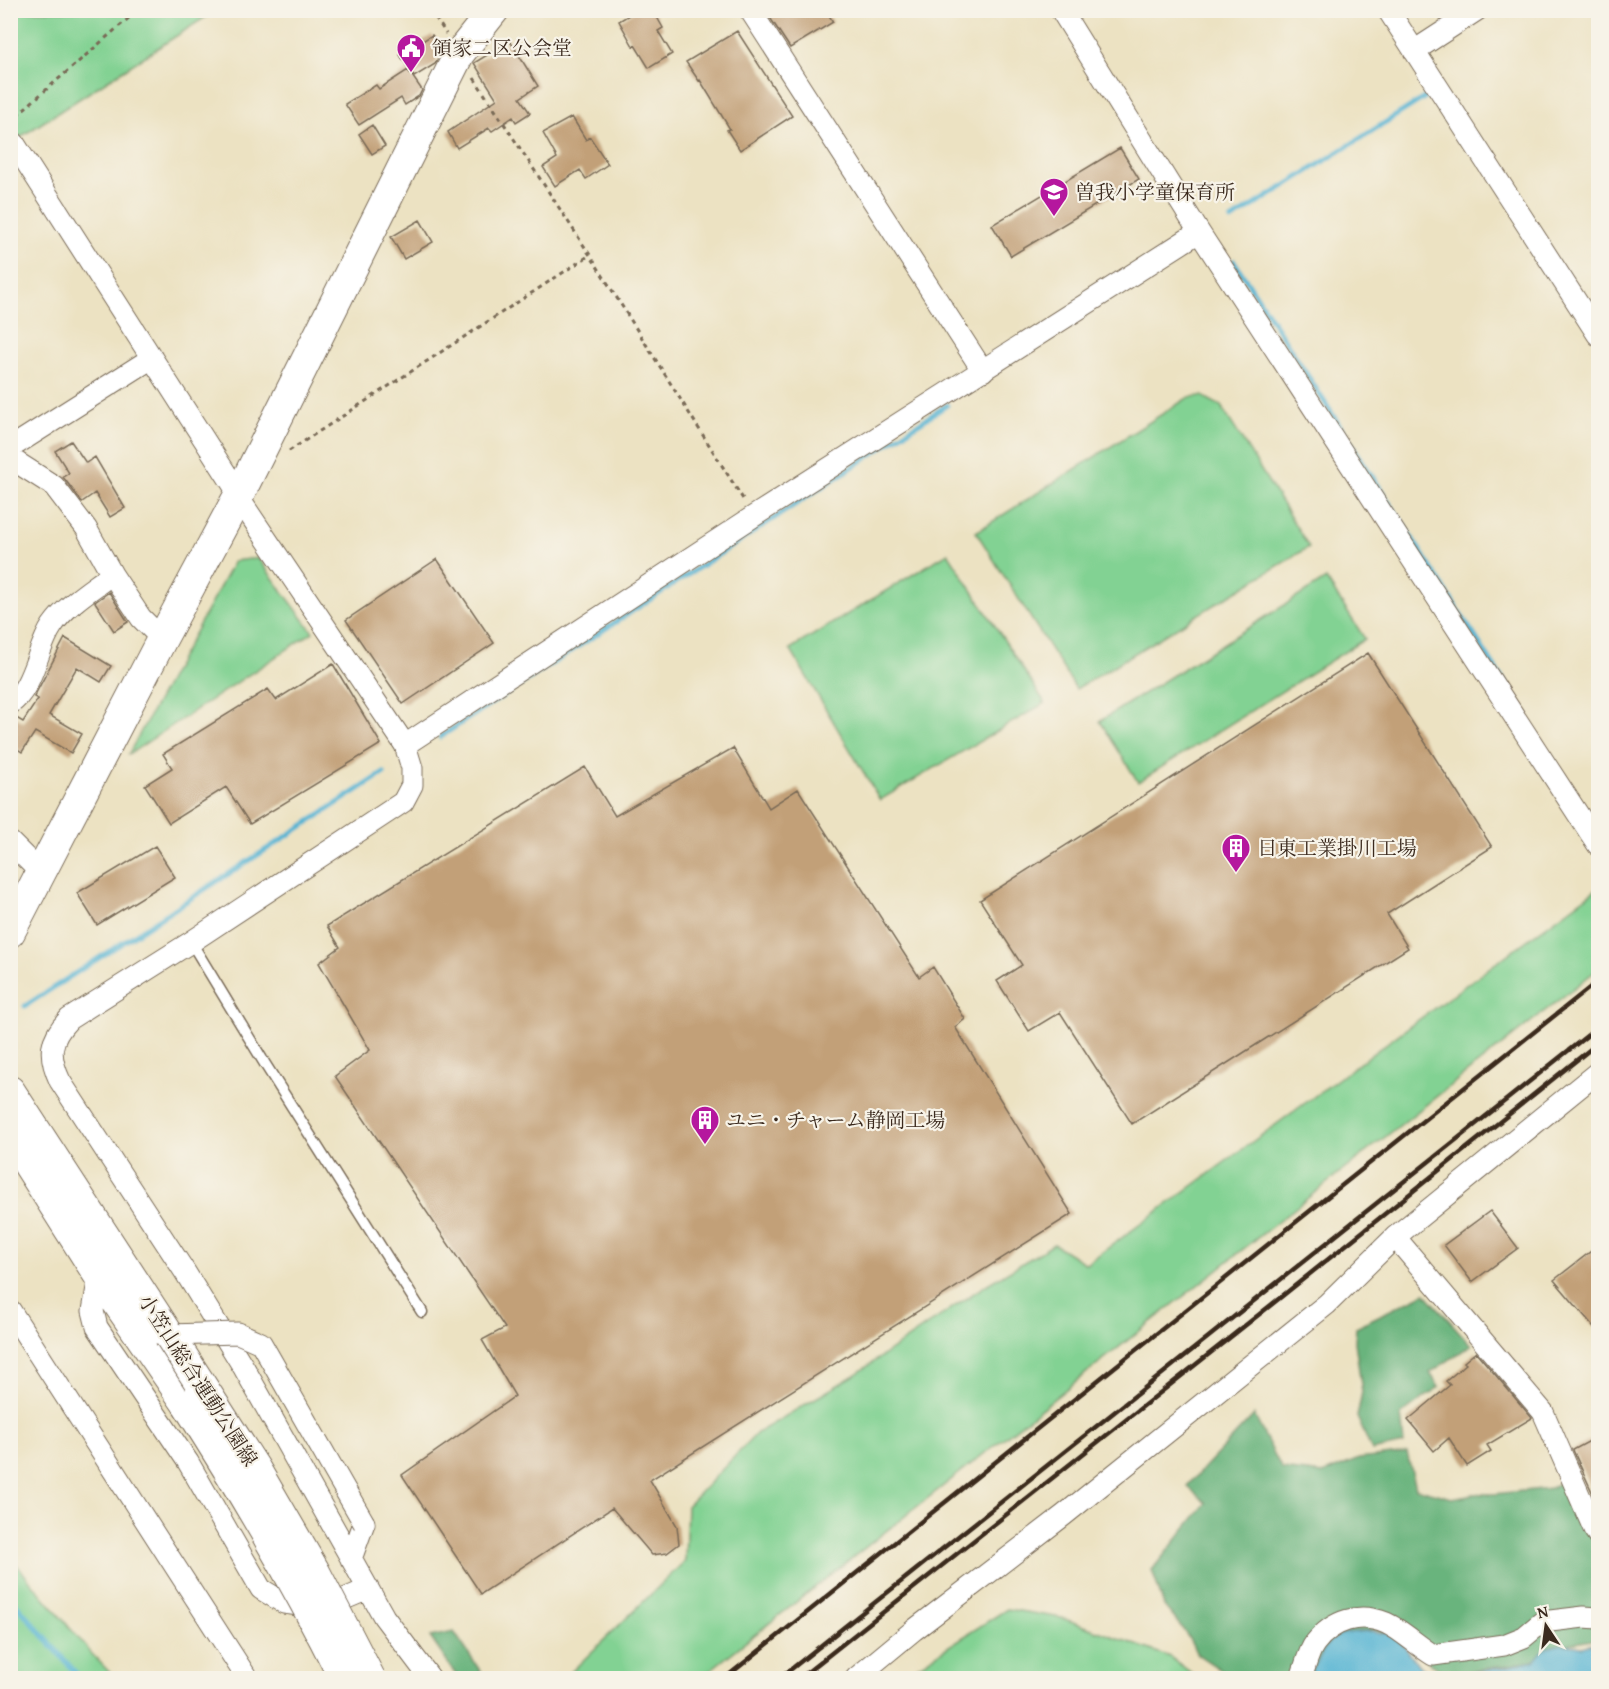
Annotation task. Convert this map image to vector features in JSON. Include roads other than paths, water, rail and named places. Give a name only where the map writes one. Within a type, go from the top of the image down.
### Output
[{"type":"main road","points":[[10,932],[238,495],[459,54],[494,10]]},
{"type":"main road","name":"小笠山総合運動公園線","points":[[10,1091],[262,1479],[319,1579],[370,1678]]},
{"type":"main road","name":"小笠山総合運動公園線","points":[[10,1136],[99,1276],[187,1404],[228,1469],[298,1588],[344,1678]]},
{"type":"street","points":[[750,10],[983,371]]},
{"type":"street","points":[[1061,10],[1199,232],[1599,845]]},
{"type":"street","points":[[1388,10],[1592,311],[1599,335]]},
{"type":"street","points":[[1414,51],[1477,10]]},
{"type":"street","points":[[14,143],[238,495],[405,745],[412,768],[412,786],[403,802],[191,942],[69,1019],[58,1030],[52,1049],[53,1065],[60,1081],[185,1272],[244,1368],[384,1617],[430,1678]]},
{"type":"street","points":[[405,745],[754,516],[1199,232]]},
{"type":"street","points":[[10,448],[152,358]]},
{"type":"street","points":[[10,458],[54,486],[86,528],[112,574],[141,618],[162,639]]},
{"type":"street","points":[[10,704],[18,699],[51,627],[69,606],[112,574]]},
{"type":"street","points":[[10,842],[41,873]]},
{"type":"street","points":[[856,1678],[1327,1304],[1395,1237],[1599,1072]]},
{"type":"street","points":[[1395,1237],[1543,1412],[1594,1529],[1599,1535]]},
{"type":"street","points":[[99,1276],[93,1311],[97,1327],[188,1462],[261,1589],[284,1603],[323,1608],[368,1589]]},
{"type":"street","points":[[10,1310],[247,1678]]},
{"type":"street","points":[[169,1335],[238,1333],[261,1343],[364,1522],[351,1559]]},
{"type":"street","points":[[1301,1678],[1313,1645],[1326,1632],[1341,1622],[1365,1617],[1388,1624],[1433,1655],[1504,1645],[1524,1637],[1542,1622],[1599,1617]]},
{"type":"lane","points":[[191,942],[422,1312]]},
{"type":"water","points":[[1370,1631],[1395,1635],[1420,1667],[1435,1674],[1452,1676],[1534,1661],[1545,1648],[1563,1644],[1582,1647],[1598,1643],[1598,1678],[1309,1678],[1332,1640],[1348,1633]]},
{"type":"waterway","points":[[1231,220],[1435,91]]},
{"type":"waterway","points":[[1234,261],[1508,688]]},
{"type":"waterway","points":[[440,737],[947,405]]},
{"type":"waterway","points":[[25,1006],[384,773]]},
{"type":"waterway","points":[[10,1597],[80,1678]]},
{"type":"railway","points":[[725,1678],[1598,981]]},
{"type":"railway","points":[[780,1678],[1598,1027]]},
{"type":"railway","points":[[800,1678],[1598,1043]]},
{"type":"place","name":"領家二区公会堂","points":[[411,74]]},
{"type":"place","name":"曽我小学童保育所","points":[[1054,218]]},
{"type":"place","name":"日東工業掛川工場","points":[[1236,874]]},
{"type":"place","name":"ユニ・チャーム静岡工場","points":[[705,1146]]}]
